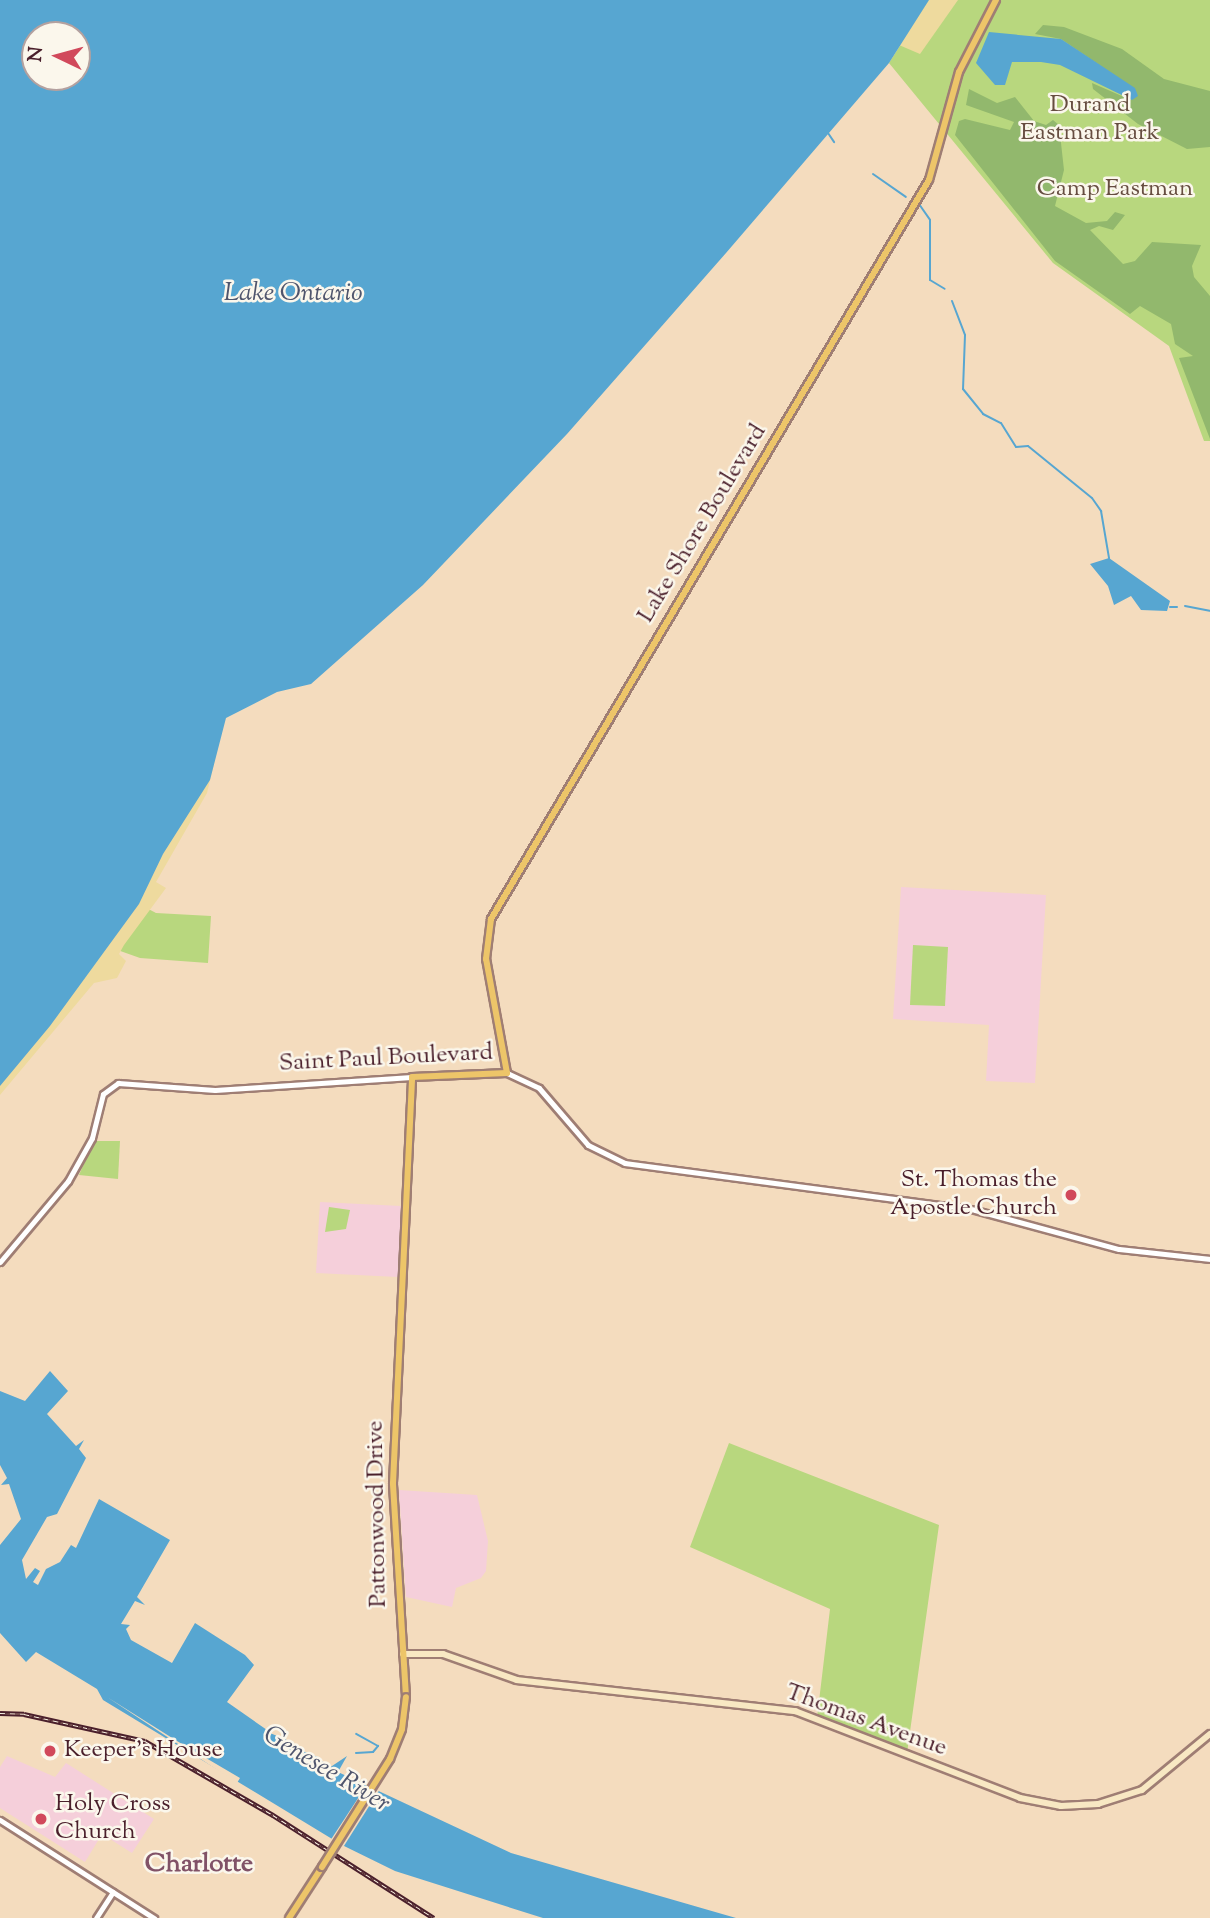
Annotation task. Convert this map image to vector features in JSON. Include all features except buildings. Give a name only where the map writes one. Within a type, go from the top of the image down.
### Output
[{"type":"main road","name":"Lake Shore Boulevard","points":[[507,1073],[486,959],[486,936],[491,919],[929,180],[960,72],[996,0]]},
{"type":"main road","name":"Saint Paul Boulevard","points":[[412,1077],[507,1073]]},
{"type":"main road","name":"Pattonwood Drive","points":[[289,1918],[390,1759],[402,1729],[406,1697],[393,1492],[412,1077]]},
{"type":"main road","name":"Thomas Avenue","points":[[404,1654],[443,1654],[517,1681],[794,1711],[1019,1797],[1061,1806],[1098,1804],[1142,1790],[1210,1734]]},
{"type":"street","name":"Saint Paul Boulevard","points":[[507,1073],[540,1088],[588,1146],[625,1163],[975,1210],[1106,1247],[1210,1259]]},
{"type":"street","name":"Saint Paul Boulevard","points":[[0,1262],[68,1181],[92,1138],[103,1094],[118,1083],[215,1090],[412,1077]]},
{"type":"street","points":[[0,1820],[154,1918]]},
{"type":"street","points":[[96,1918],[113,1892]]},
{"type":"shaded area","points":[[901,887],[1046,895],[1035,1083],[986,1081],[989,1025],[893,1019]]},
{"type":"shaded area","points":[[320,1202],[401,1206],[398,1277],[316,1273]]},
{"type":"shaded area","points":[[399,1490],[477,1495],[488,1541],[486,1571],[481,1578],[456,1588],[452,1607],[406,1597]]},
{"type":"shaded area","points":[[7,1756],[55,1777],[66,1763],[154,1819],[132,1853],[102,1834],[85,1862],[0,1808],[0,1767]]},
{"type":"green space","name":"Durand Eastman Park","points":[[929,0],[1210,0],[1210,441],[1204,441],[1169,346],[1053,263],[889,63]]},
{"type":"green space","points":[[1043,25],[1064,27],[1122,49],[1164,79],[1210,91],[1210,147],[1187,149],[1138,124],[1093,89],[1092,83],[1131,100],[1120,79],[1061,39],[1035,34]]},
{"type":"green space","points":[[969,89],[997,103],[1015,97],[1034,121],[1046,125],[1053,120],[1059,125],[1064,170],[1055,206],[1086,223],[1107,221],[1115,212],[1125,215],[1113,230],[1099,226],[1090,230],[1123,264],[1135,261],[1152,242],[1201,245],[1192,266],[1194,277],[1210,296],[1210,439],[1179,358],[1193,356],[1175,344],[1171,324],[1140,306],[1130,314],[1055,261],[955,135],[959,121],[965,119],[1010,130],[1014,122],[966,105]]},
{"type":"green space","points":[[139,904],[156,913],[211,916],[208,963],[140,958],[109,947]]},
{"type":"green space","points":[[913,945],[948,947],[945,1006],[910,1005]]},
{"type":"green space","points":[[94,1141],[120,1141],[118,1179],[79,1175]]},
{"type":"green space","points":[[329,1207],[350,1210],[346,1229],[325,1232]]},
{"type":"green space","points":[[729,1443],[939,1525],[907,1753],[817,1718],[830,1609],[690,1547]]},
{"type":"sand","points":[[929,0],[958,0],[920,54],[899,45]]},
{"type":"sand","points":[[219,743],[207,793],[156,882],[166,888],[119,954],[126,961],[117,978],[94,983],[0,1095],[0,1042]]},
{"type":"water","name":"Lake Ontario","points":[[0,0],[929,0],[889,63],[726,253],[567,434],[423,585],[311,684],[277,692],[226,718],[210,780],[163,854],[139,904],[50,1026],[0,1086]]},
{"type":"water","points":[[989,32],[1061,39],[1135,88],[1138,96],[1132,100],[1060,65],[1041,62],[1012,62],[1005,85],[995,85],[976,63]]},
{"type":"water","points":[[1109,558],[1170,601],[1167,611],[1141,610],[1131,596],[1114,605],[1108,586],[1090,564]]},
{"type":"water","name":"Genesee River","points":[[50,1371],[68,1391],[47,1414],[76,1446],[84,1440],[79,1449],[86,1458],[57,1514],[47,1517],[22,1560],[26,1579],[35,1568],[40,1571],[33,1582],[38,1585],[46,1569],[60,1562],[71,1545],[76,1548],[99,1499],[170,1540],[137,1597],[145,1605],[135,1601],[121,1624],[130,1625],[126,1629],[131,1640],[172,1663],[195,1623],[245,1655],[254,1665],[227,1702],[267,1730],[274,1726],[270,1733],[294,1743],[292,1747],[318,1757],[329,1768],[347,1756],[338,1772],[511,1853],[736,1918],[543,1918],[395,1871],[342,1845],[103,1700],[97,1689],[36,1652],[26,1662],[0,1633],[0,1545],[21,1519],[9,1484],[1,1485],[7,1478],[0,1465],[0,1391],[25,1401]]},
{"type":"pier","points":[[107,1697],[240,1778],[237,1783]]},
{"type":"pier","points":[[368,1783],[380,1789],[342,1849],[330,1841]]},
{"type":"waterway","points":[[828,133],[834,142]]},
{"type":"waterway","points":[[873,174],[906,197]]},
{"type":"waterway","points":[[919,204],[930,220],[930,280],[945,289]]},
{"type":"waterway","points":[[952,301],[965,335],[963,389],[983,414],[1001,423],[1016,447],[1028,446],[1092,498],[1101,511],[1109,558]]},
{"type":"waterway","points":[[1185,606],[1210,611]]},
{"type":"waterway","points":[[1170,607],[1177,607]]},
{"type":"waterway","points":[[356,1734],[378,1746],[373,1752],[356,1753]]},
{"type":"railway","points":[[0,1713],[24,1714],[145,1741],[273,1815],[434,1918]]},
{"type":"place","name":"St. Thomas the Apostle Church","points":[[1071,1195]]},
{"type":"place","name":"Keeper's House","points":[[50,1751]]},
{"type":"place","name":"Holy Cross Church","points":[[41,1819]]},
{"type":"district","name":"Charlotte","points":[[199,1865]]},
{"type":"park label","name":"Camp Eastman","points":[[1115,190]]}]
